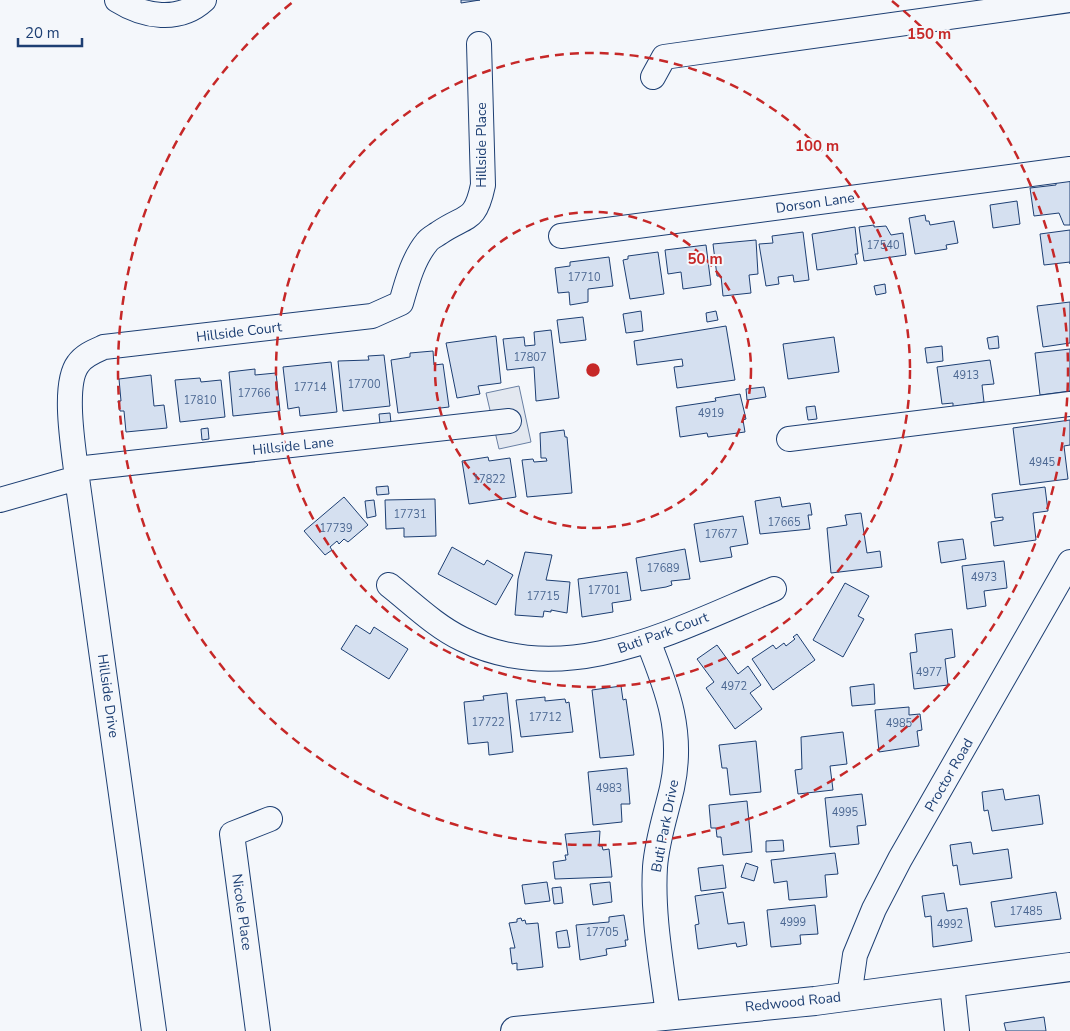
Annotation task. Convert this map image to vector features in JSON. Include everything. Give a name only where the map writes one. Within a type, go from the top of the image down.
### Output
[{"type":"main road","name":"Redwood Road","points":[[515,1031],[849,997],[1070,967]]},
{"type":"street","points":[[117,0],[128,7],[154,16],[176,15],[195,8],[204,0]]},
{"type":"street","points":[[653,76],[664,57],[1070,0]]},
{"type":"street","name":"Hillside Place","points":[[401,303],[412,269],[427,241],[445,229],[467,219],[479,206],[484,185],[479,44]]},
{"type":"street","name":"Dorson Lane","points":[[560,236],[1070,169]]},
{"type":"street","name":"Hillside Court","points":[[79,362],[90,353],[104,347],[372,316],[401,303]]},
{"type":"street","name":"Hillside Drive","points":[[79,362],[72,375],[70,391],[77,473],[154,1031]]},
{"type":"street","points":[[789,439],[1070,404]]},
{"type":"street","name":"Hillside Lane","points":[[0,500],[77,473],[509,421]]},
{"type":"street","name":"Proctor Road","points":[[849,997],[854,960],[874,909],[900,859],[1070,562]]},
{"type":"street","name":"Buti Park Court","points":[[389,584],[460,638],[503,654],[545,660],[574,658],[610,652],[648,641],[774,589]]},
{"type":"street","name":"Buti Park Drive","points":[[648,641],[668,692],[673,711],[676,748],[672,788],[658,847],[654,883],[668,1015]]},
{"type":"street","name":"Nicole Place","points":[[258,1031],[232,834],[270,819]]},
{"type":"street","points":[[952,984],[957,1031]]},
{"type":"shaded area","points":[[519,386],[531,442],[499,449],[486,393]]},
{"type":"building","points":[[461,0],[480,0],[461,3]]},
{"type":"building","points":[[1070,179],[1070,225],[1064,225],[1059,213],[1034,216],[1030,188],[1056,185],[1056,181]]},
{"type":"building","points":[[1017,201],[1020,224],[993,228],[990,205]]},
{"type":"building","points":[[925,215],[926,221],[929,221],[930,225],[954,221],[958,243],[946,245],[947,249],[915,254],[909,218]]},
{"type":"building","points":[[874,225],[874,227],[886,226],[891,235],[903,233],[906,255],[864,261],[859,227]]},
{"type":"building","points":[[855,227],[858,254],[855,254],[857,264],[817,270],[812,234]]},
{"type":"building","points":[[1070,230],[1070,262],[1044,265],[1040,234]]},
{"type":"building","points":[[803,232],[809,280],[794,282],[793,275],[778,277],[779,284],[766,286],[759,244],[773,243],[772,236]]},
{"type":"building","points":[[756,240],[758,274],[749,275],[751,293],[723,296],[721,276],[717,276],[713,244]]},
{"type":"building","points":[[706,245],[711,285],[683,289],[681,272],[668,274],[665,250]]},
{"type":"building","points":[[658,252],[664,294],[630,299],[623,260],[628,259],[628,256]]},
{"type":"building","points":[[609,257],[613,286],[588,289],[588,302],[570,305],[569,292],[558,293],[555,268],[570,266],[570,262]]},
{"type":"building","points":[[885,284],[886,293],[876,295],[874,286]]},
{"type":"building","points":[[1070,302],[1070,343],[1043,347],[1037,306]]},
{"type":"building","points":[[641,311],[643,331],[626,333],[623,314]]},
{"type":"building","points":[[716,311],[718,320],[707,322],[706,313]]},
{"type":"building","points":[[583,317],[586,340],[560,343],[557,320]]},
{"type":"building","points":[[726,326],[735,380],[677,388],[674,367],[683,366],[682,359],[637,365],[634,341]]},
{"type":"building","points":[[551,330],[559,398],[536,401],[534,367],[507,370],[503,339],[524,337],[525,346],[535,345],[534,332]]},
{"type":"building","points":[[496,336],[501,383],[478,386],[480,394],[457,398],[446,343]]},
{"type":"building","points":[[998,336],[999,348],[989,349],[987,338]]},
{"type":"building","points":[[834,337],[839,372],[788,379],[783,344]]},
{"type":"building","points":[[942,346],[943,361],[927,363],[925,348]]},
{"type":"building","points":[[1070,349],[1070,391],[1040,395],[1035,353]]},
{"type":"building","points":[[433,351],[434,365],[443,364],[449,407],[398,413],[391,360],[410,357],[410,353]]},
{"type":"building","points":[[384,355],[390,406],[343,411],[338,361],[369,360],[368,356]]},
{"type":"building","points":[[990,360],[994,384],[982,385],[984,402],[953,407],[953,403],[942,404],[937,367]]},
{"type":"building","points":[[331,362],[337,412],[300,416],[299,407],[288,409],[283,367]]},
{"type":"building","points":[[255,369],[255,375],[276,373],[280,411],[233,416],[229,372]]},
{"type":"building","points":[[151,375],[154,406],[164,405],[167,428],[126,432],[124,411],[120,411],[118,401],[121,401],[119,379]]},
{"type":"building","points":[[200,378],[201,382],[221,380],[225,417],[180,422],[175,380]]},
{"type":"building","points":[[764,387],[766,397],[747,400],[746,389]]},
{"type":"building","points":[[740,394],[746,419],[743,420],[745,432],[708,437],[707,433],[680,437],[676,407],[716,401],[715,398]]},
{"type":"building","points":[[815,406],[817,419],[808,420],[806,407]]},
{"type":"building","points":[[390,413],[391,423],[380,424],[379,414]]},
{"type":"building","points":[[1070,420],[1070,445],[1064,446],[1068,479],[1020,485],[1013,428]]},
{"type":"building","points":[[208,428],[209,439],[202,440],[201,429]]},
{"type":"building","points":[[564,430],[565,437],[567,437],[572,493],[527,497],[522,460],[533,459],[534,462],[547,461],[546,458],[541,458],[540,433]]},
{"type":"building","points":[[488,457],[489,461],[510,458],[516,497],[469,504],[462,461]]},
{"type":"building","points":[[388,486],[389,494],[377,495],[376,487]]},
{"type":"building","points":[[1045,487],[1048,511],[1033,513],[1036,540],[994,546],[991,522],[1003,520],[1003,517],[995,518],[992,494]]},
{"type":"building","points":[[344,497],[368,525],[348,542],[344,539],[339,544],[337,541],[330,547],[332,550],[325,555],[304,531]]},
{"type":"building","points":[[780,497],[782,507],[810,503],[812,515],[808,515],[810,529],[760,534],[755,501]]},
{"type":"building","points":[[435,499],[436,536],[404,537],[404,528],[386,529],[385,500]]},
{"type":"building","points":[[374,500],[376,516],[367,518],[365,501]]},
{"type":"building","points":[[861,513],[867,553],[880,551],[882,567],[831,573],[827,528],[847,525],[845,515]]},
{"type":"building","points":[[743,516],[748,544],[730,547],[732,557],[700,562],[694,524]]},
{"type":"building","points":[[963,539],[966,559],[941,563],[938,542]]},
{"type":"building","points":[[452,547],[484,565],[487,560],[513,575],[496,605],[438,574]]},
{"type":"building","points":[[685,549],[690,579],[671,581],[672,585],[666,587],[641,591],[636,558]]},
{"type":"building","points":[[525,552],[552,555],[546,580],[570,582],[567,613],[551,610],[551,612],[544,611],[543,617],[515,615],[518,579]]},
{"type":"building","points":[[1004,561],[1007,588],[984,591],[986,606],[967,609],[962,566]]},
{"type":"building","points":[[627,572],[631,600],[612,603],[613,612],[582,617],[578,579]]},
{"type":"building","points":[[845,583],[869,596],[858,616],[864,619],[843,657],[813,640]]},
{"type":"building","points":[[356,625],[370,634],[374,627],[408,649],[389,679],[341,649]]},
{"type":"building","points":[[952,629],[955,657],[945,659],[948,685],[914,689],[910,653],[917,652],[915,634]]},
{"type":"building","points":[[797,634],[815,660],[773,690],[752,659],[773,645],[776,649],[784,643],[786,646],[795,639],[793,637]]},
{"type":"building","points":[[717,645],[738,674],[748,666],[761,685],[750,693],[762,709],[735,729],[706,688],[714,682],[697,659]]},
{"type":"building","points":[[874,684],[875,704],[852,706],[850,687]]},
{"type":"building","points":[[621,686],[623,700],[626,699],[634,755],[600,758],[592,690]]},
{"type":"building","points":[[507,693],[513,752],[489,755],[488,742],[468,744],[464,702],[484,700],[483,696]]},
{"type":"building","points":[[545,697],[545,701],[565,699],[566,703],[569,702],[573,732],[521,737],[516,700]]},
{"type":"building","points":[[909,707],[909,715],[920,714],[922,730],[917,731],[919,746],[879,752],[875,710]]},
{"type":"building","points":[[843,732],[847,764],[830,766],[833,790],[798,794],[795,770],[802,769],[801,737]]},
{"type":"building","points":[[756,741],[761,792],[730,795],[727,768],[722,768],[719,745]]},
{"type":"building","points":[[627,768],[630,804],[621,804],[622,822],[593,825],[588,772]]},
{"type":"building","points":[[1003,789],[1005,800],[1039,795],[1043,824],[992,831],[988,810],[984,811],[982,792]]},
{"type":"building","points":[[862,794],[866,825],[857,826],[859,844],[830,847],[825,798]]},
{"type":"building","points":[[747,801],[752,852],[723,855],[721,837],[717,837],[716,828],[711,828],[709,805]]},
{"type":"building","points":[[600,831],[599,846],[602,846],[603,850],[609,849],[612,877],[555,879],[553,862],[566,860],[565,855],[568,855],[565,834]]},
{"type":"building","points":[[783,840],[784,851],[766,852],[766,841]]},
{"type":"building","points":[[971,842],[973,854],[1008,849],[1012,878],[960,885],[957,865],[953,866],[950,845]]},
{"type":"building","points":[[835,853],[838,874],[825,875],[827,897],[789,900],[787,881],[774,883],[771,860]]},
{"type":"building","points":[[746,863],[758,867],[754,881],[741,877]]},
{"type":"building","points":[[723,865],[726,888],[701,891],[698,868]]},
{"type":"building","points":[[547,882],[550,901],[525,904],[522,885]]},
{"type":"building","points":[[610,882],[612,902],[593,905],[590,884]]},
{"type":"building","points":[[561,887],[563,903],[554,904],[552,888]]},
{"type":"building","points":[[723,892],[728,924],[744,922],[747,945],[737,947],[736,943],[698,949],[695,925],[699,924],[695,896]]},
{"type":"building","points":[[1056,892],[1061,919],[995,927],[991,902]]},
{"type":"building","points":[[944,893],[947,911],[967,908],[972,941],[933,947],[931,916],[925,917],[922,896]]},
{"type":"building","points":[[815,905],[818,934],[800,935],[801,944],[771,947],[767,910]]},
{"type":"building","points":[[624,915],[628,940],[625,940],[626,946],[606,949],[607,955],[580,960],[576,925],[609,922],[609,917]]},
{"type":"building","points":[[521,918],[522,921],[525,920],[526,924],[538,923],[543,967],[517,970],[517,963],[512,964],[510,948],[515,948],[509,923],[517,922],[517,919]]},
{"type":"building","points":[[567,930],[570,947],[558,948],[556,932]]},
{"type":"building","points":[[1044,1017],[1046,1031],[1006,1031],[1004,1023]]}]
